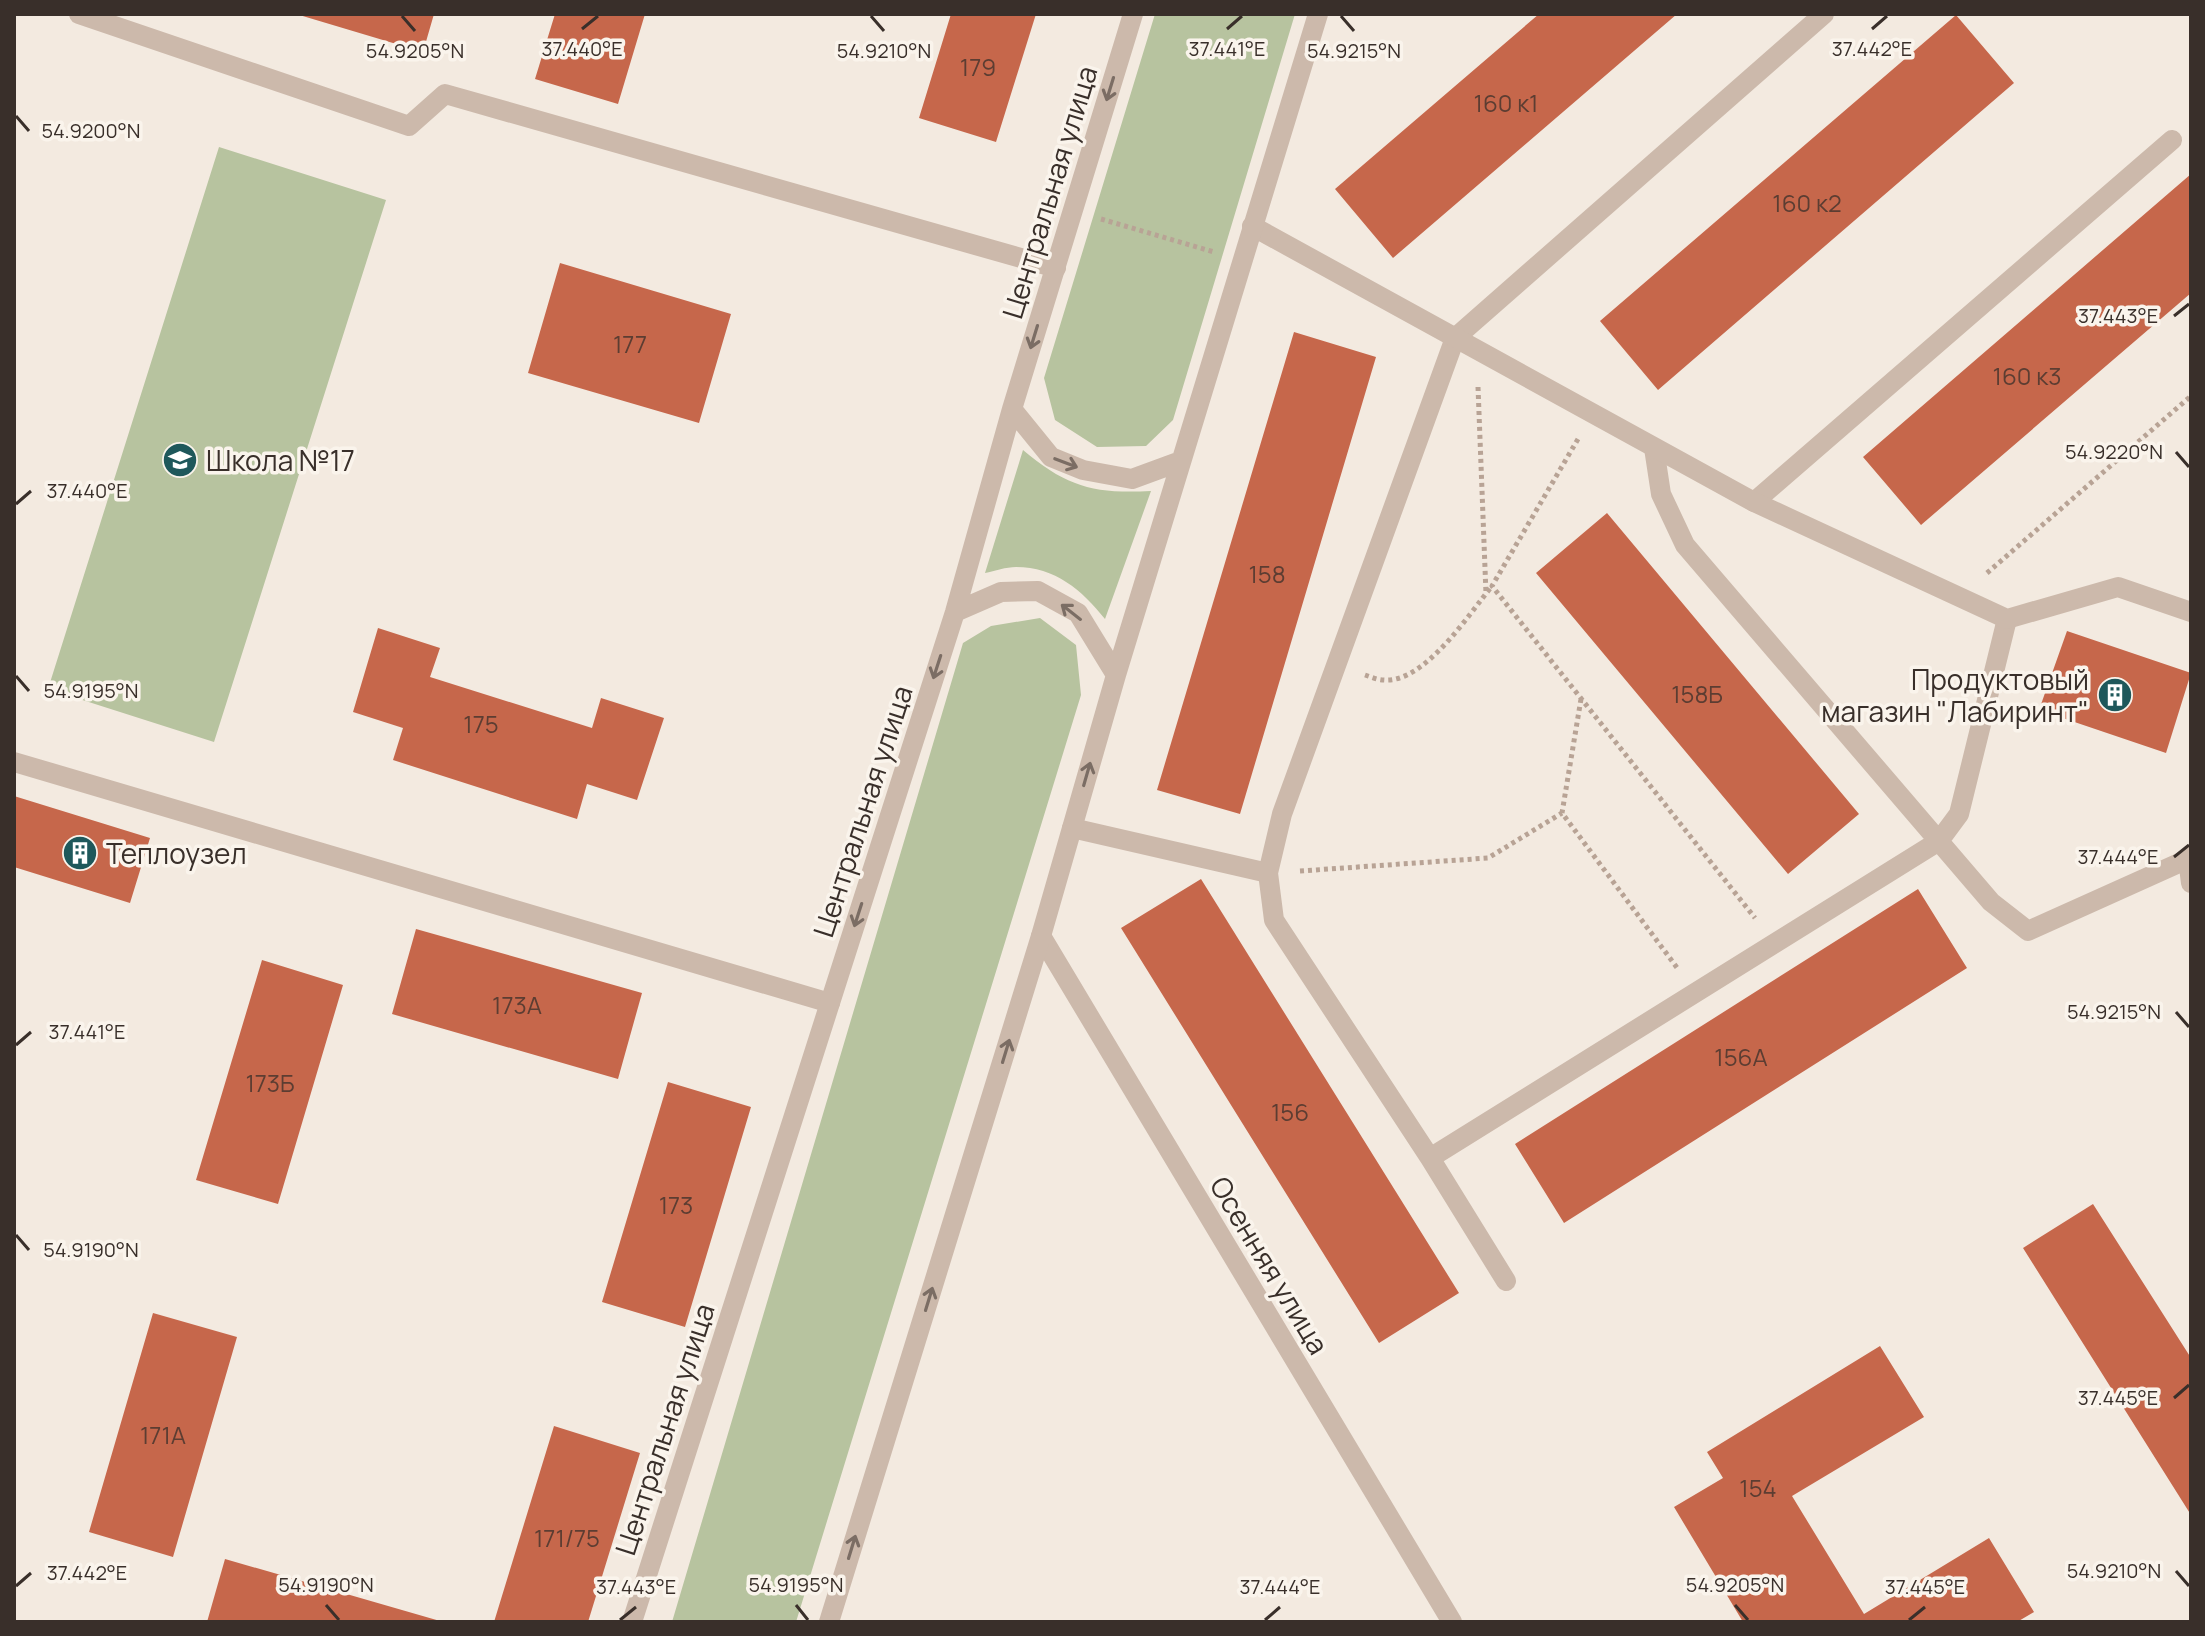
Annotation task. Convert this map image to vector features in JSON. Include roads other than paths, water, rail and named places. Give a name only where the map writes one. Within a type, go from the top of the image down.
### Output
[{"type":"street","points":[[79,14],[409,126],[445,94],[1056,268]]},
{"type":"street","name":"Центральная улица","points":[[632,1622],[955,612],[1012,409],[1133,14]]},
{"type":"street","points":[[829,1622],[1041,936],[1116,675],[1318,14]]},
{"type":"street","points":[[1506,1281],[1430,1158],[1274,920],[1268,873],[1282,814],[1455,338],[1824,14]]},
{"type":"street","points":[[1754,502],[2172,140]]},
{"type":"street","points":[[1252,226],[1754,502],[2007,619],[2118,587],[2191,612]]},
{"type":"street","points":[[1012,409],[1051,457],[1083,470],[1132,479],[1181,461]]},
{"type":"street","points":[[1654,448],[1661,494],[1685,545],[1991,902],[2028,931],[2189,857],[2191,883]]},
{"type":"street","points":[[955,612],[1001,592],[1038,591],[1078,613],[1116,675]]},
{"type":"street","points":[[1430,1158],[1939,841],[1959,814],[2007,619]]},
{"type":"street","points":[[14,762],[830,1003]]},
{"type":"street","points":[[1072,828],[1268,873]]},
{"type":"street","name":"Осенняя улица","points":[[1041,936],[1452,1622]]},
{"type":"place","name":"Школа №17","points":[[180,460]]},
{"type":"place","name":"Продуктовый магазин \"Лабиринт\"","points":[[2115,695]]},
{"type":"place","name":"Теплоузел","points":[[80,853]]}]
